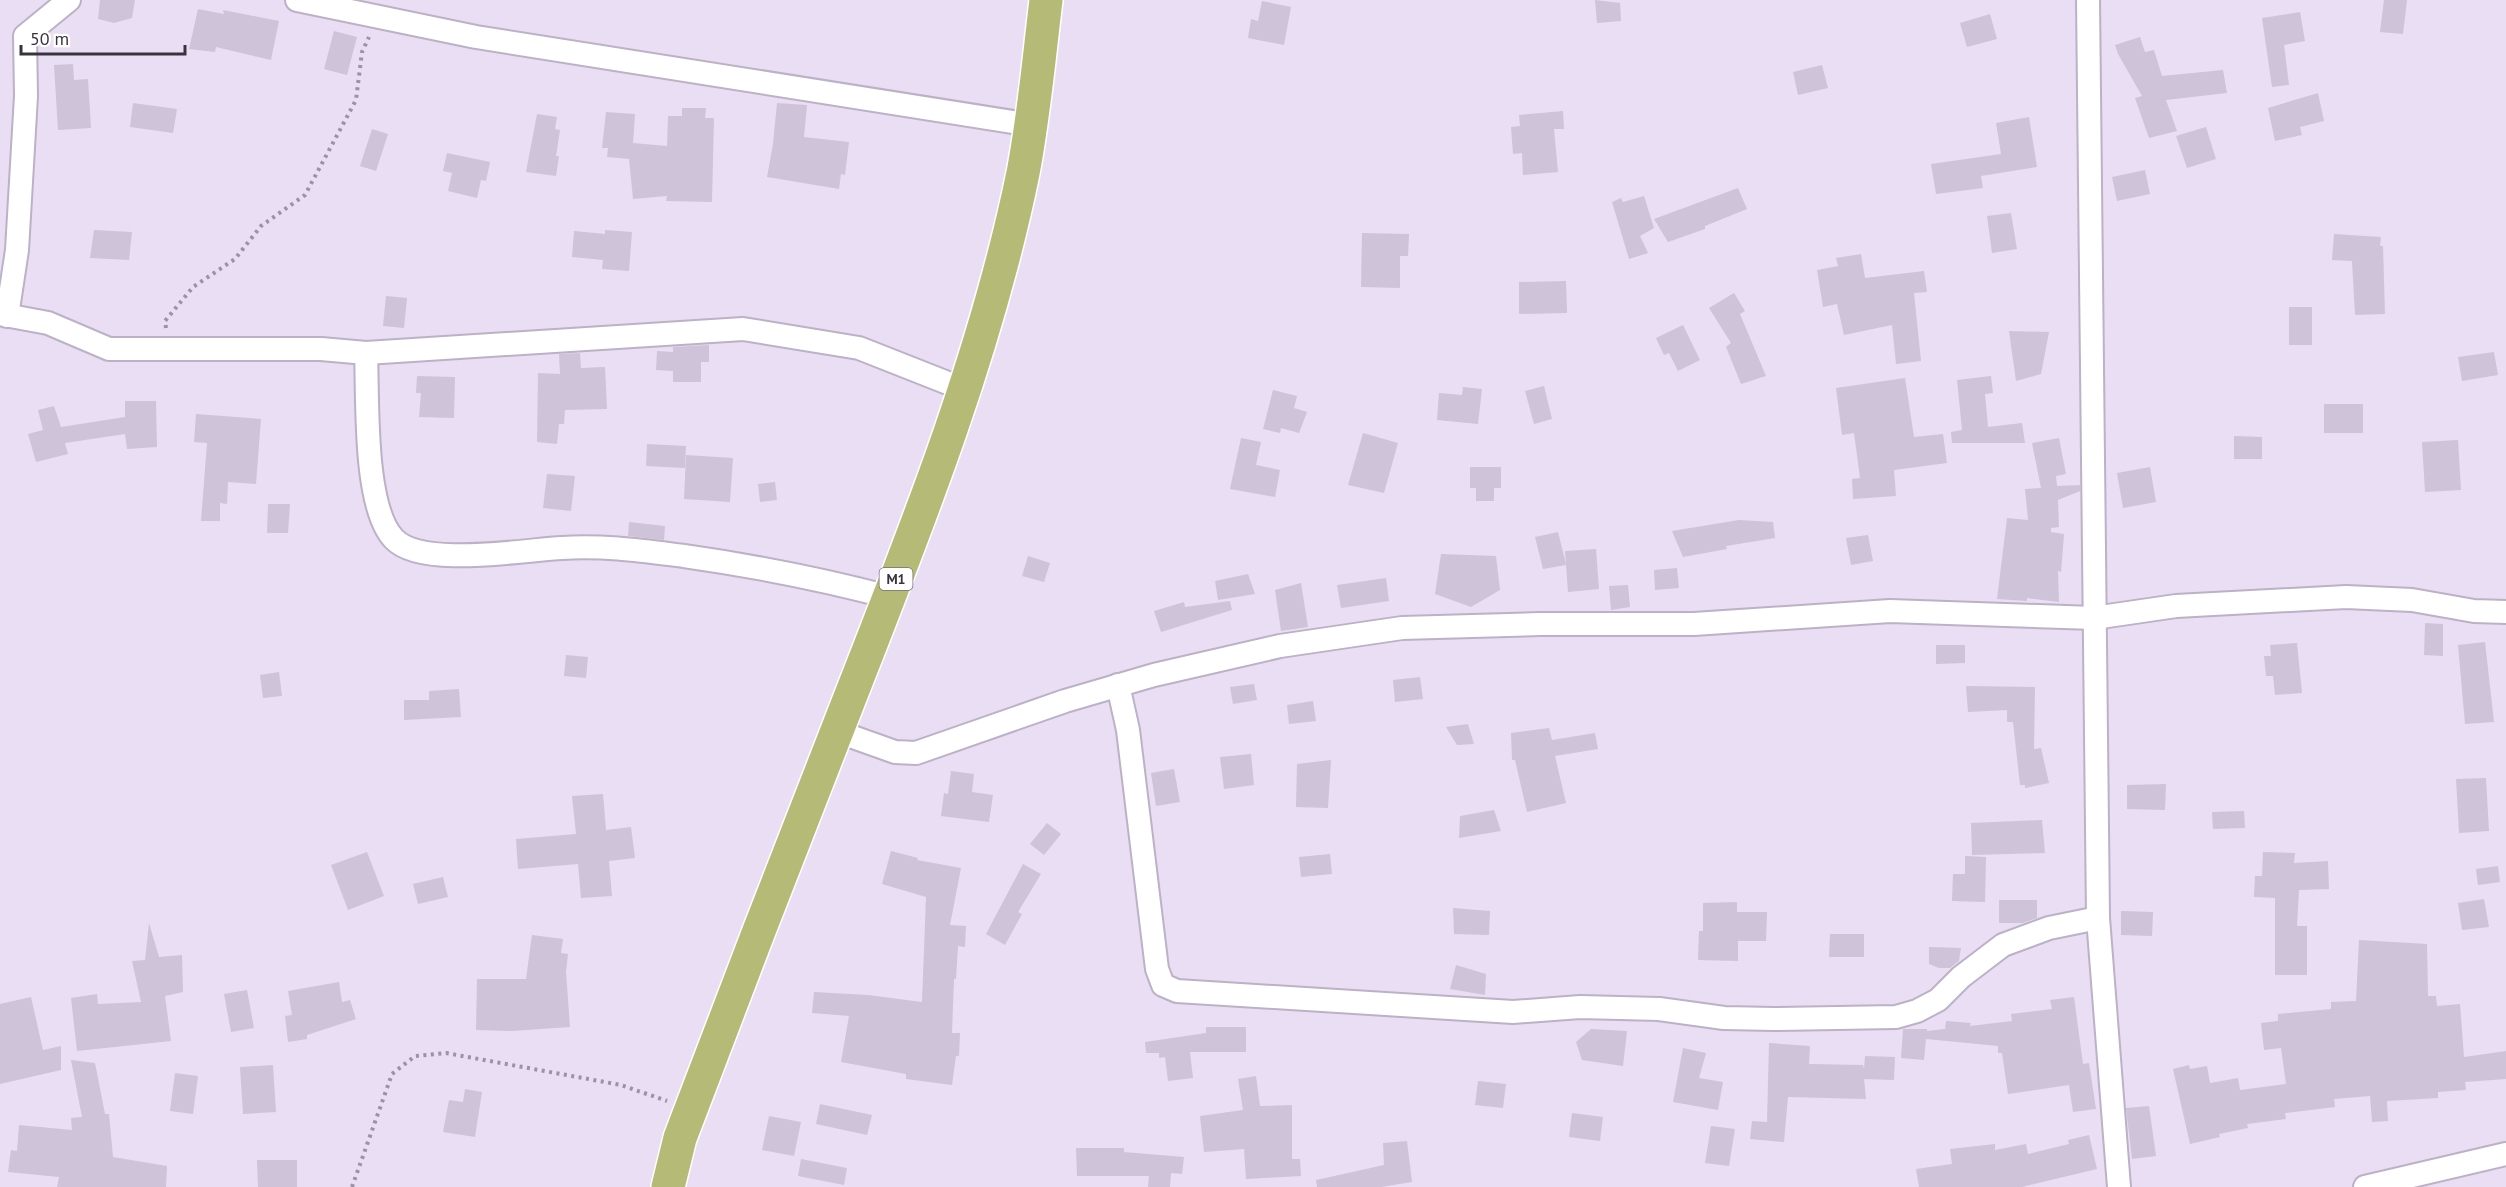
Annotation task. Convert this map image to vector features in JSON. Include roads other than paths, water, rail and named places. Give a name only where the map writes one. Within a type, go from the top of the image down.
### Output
[{"type":"highway","name":"M1","points":[[668,1187],[685,1124],[890,597],[988,311],[1022,176],[1032,125],[1046,0]]},
{"type":"highway","name":"M1","points":[[651,1187],[685,1124]]},
{"type":"street","points":[[69,0],[25,36],[26,96],[17,250],[3,315],[48,323],[109,349],[321,349],[366,353],[743,329],[860,348],[963,389]]},
{"type":"street","points":[[297,0],[476,37],[1032,125]]},
{"type":"street","points":[[2088,0],[2098,918],[2119,1187]]},
{"type":"street","points":[[366,353],[374,494],[382,522],[393,538],[405,548],[428,555],[454,556],[569,547],[626,548],[756,566],[890,597]]},
{"type":"street","points":[[836,731],[895,752],[916,753],[1118,685],[1280,646],[1402,628],[1694,624],[1890,611],[2094,618],[2176,606],[2346,597],[2412,600],[2474,611],[2506,612]]},
{"type":"street","points":[[1118,685],[1128,730],[1157,969],[1163,985],[1177,991],[1514,1012],[1580,1007],[1659,1009],[1724,1018],[1896,1017],[1917,1011],[1938,1000],[1961,977],[2003,945],[2049,928],[2098,918]]},
{"type":"street","points":[[2365,1187],[2506,1154]]}]
